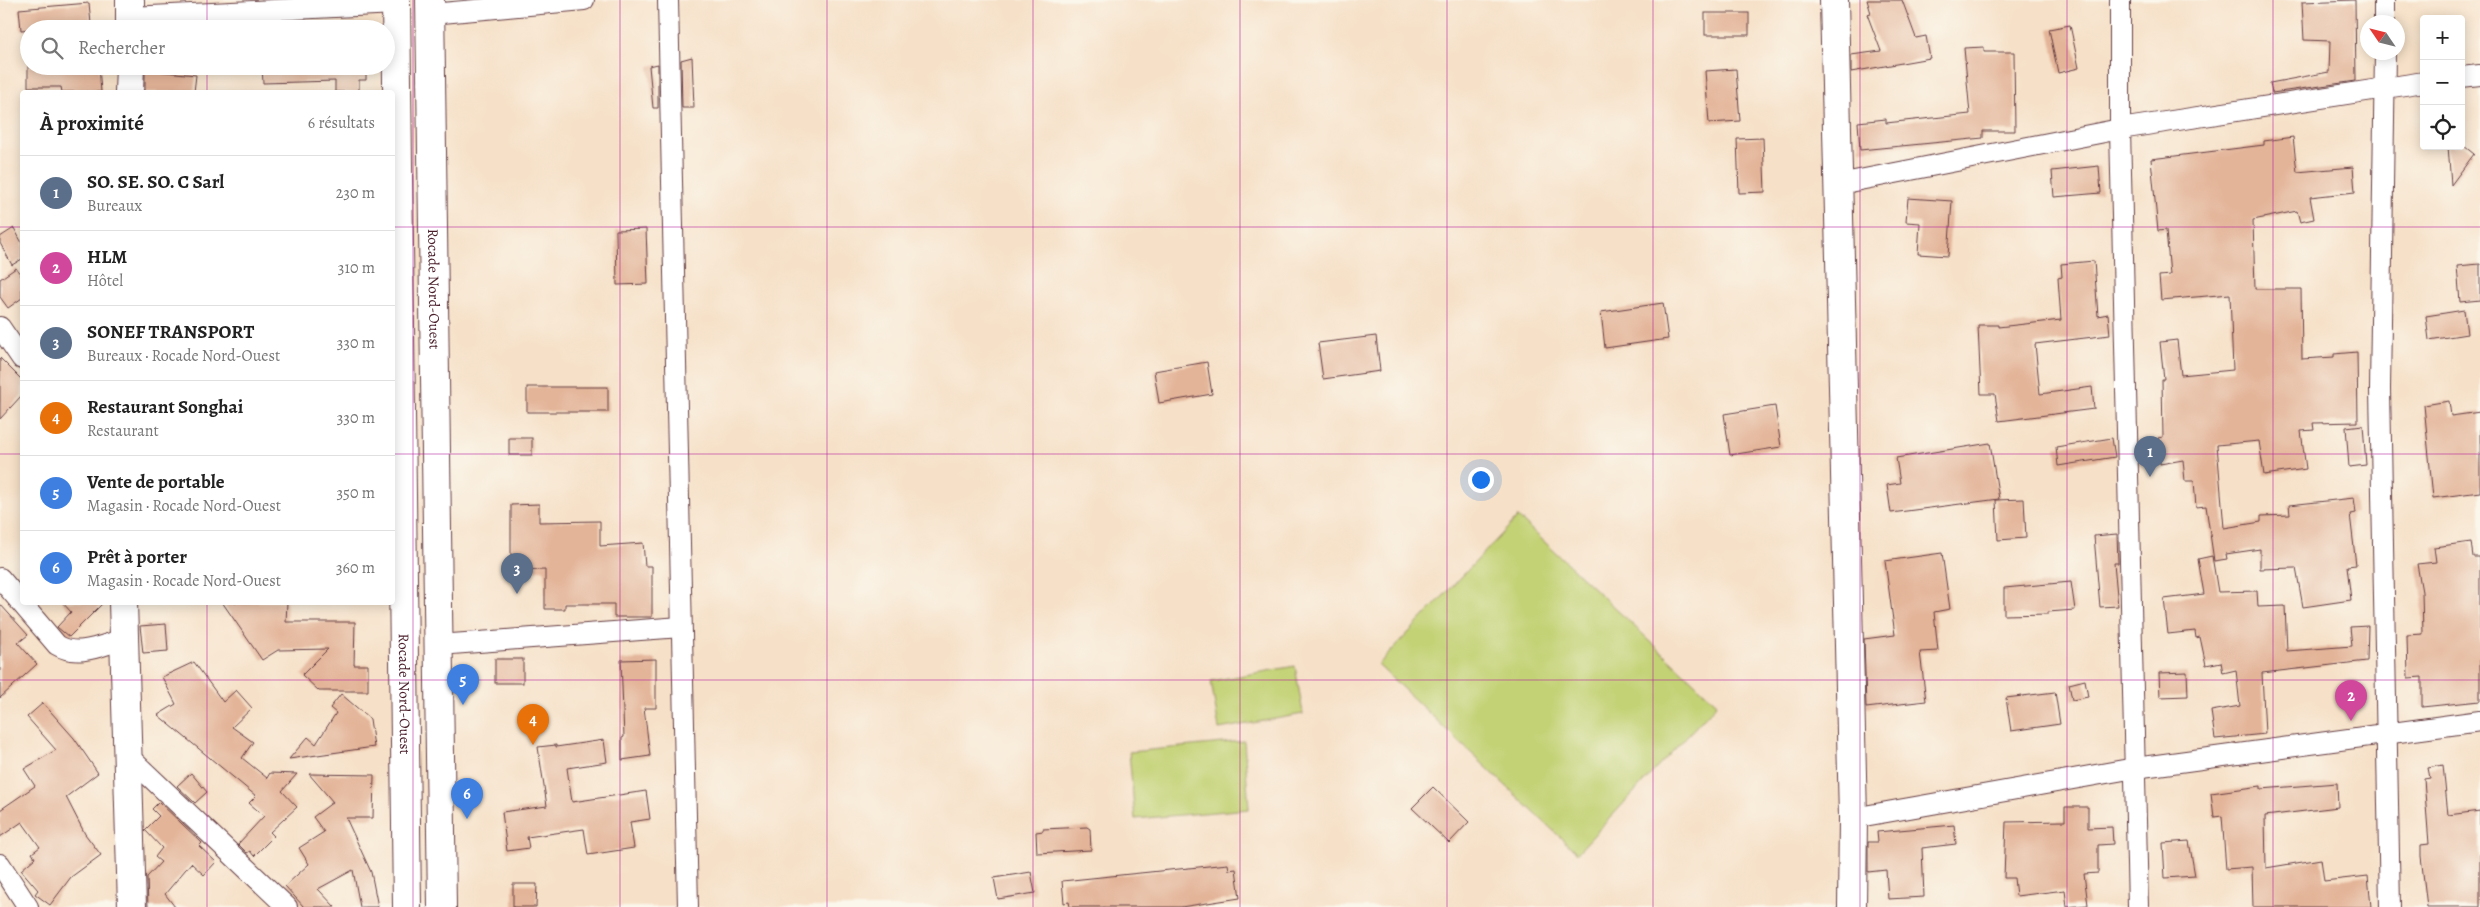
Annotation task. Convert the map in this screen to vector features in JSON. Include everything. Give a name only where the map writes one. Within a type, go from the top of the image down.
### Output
[{"type":"main road","points":[[1834,0],[1853,818],[1852,907]]},
{"type":"main road","name":"Rocade Nord-Ouest","points":[[396,2],[407,907]]},
{"type":"main road","name":"Rocade Nord-Ouest","points":[[430,7],[442,907]]},
{"type":"main road","points":[[129,90],[130,75]]},
{"type":"main road","points":[[123,605],[132,907]]},
{"type":"street","points":[[430,7],[584,0]]},
{"type":"street","points":[[668,0],[688,907]]},
{"type":"street","points":[[2120,0],[2120,129],[2138,907]]},
{"type":"street","points":[[2384,0],[2384,15]]},
{"type":"street","points":[[130,15],[396,2]]},
{"type":"street","points":[[2385,60],[2380,389],[2390,907]]},
{"type":"street","points":[[2465,77],[2480,75]]},
{"type":"street","points":[[1839,184],[2120,129],[2420,83]]},
{"type":"street","points":[[0,327],[20,356]]},
{"type":"street","points":[[0,578],[20,602]]},
{"type":"street","points":[[23,605],[57,645],[66,651],[75,653],[124,639]]},
{"type":"street","points":[[438,645],[682,627]]},
{"type":"street","points":[[1853,818],[2135,768],[2480,721]]},
{"type":"street","points":[[127,756],[287,907]]},
{"type":"street","points":[[0,864],[28,907]]},
{"type":"green space","points":[[1518,517],[1717,704],[1577,853],[1378,665]]},
{"type":"green space","points":[[1295,666],[1303,714],[1219,729],[1211,681]]},
{"type":"green space","points":[[1244,741],[1249,809],[1135,819],[1129,752]]},
{"type":"building","points":[[1867,0],[1902,0],[1916,38],[1926,36],[1930,58],[1851,72],[1851,55],[1881,51],[1867,14],[1871,13]]},
{"type":"building","points":[[2355,0],[2356,81],[2272,93],[2270,83],[2329,72],[2330,41],[2304,40],[2302,2]]},
{"type":"building","points":[[89,3],[91,20],[20,20],[19,9]]},
{"type":"building","points":[[1705,13],[1749,13],[1749,35],[1705,35]]},
{"type":"building","points":[[2070,25],[2079,68],[2058,73],[2049,29]]},
{"type":"building","points":[[1984,47],[1984,52],[2014,52],[2015,131],[1983,131],[1983,138],[1860,150],[1858,122],[1886,119],[1886,123],[1970,114],[1964,48]]},
{"type":"building","points":[[692,57],[694,108],[682,108],[681,60]]},
{"type":"building","points":[[658,64],[658,108],[653,108],[649,66]]},
{"type":"building","points":[[1736,69],[1740,121],[1709,123],[1705,71]]},
{"type":"building","points":[[28,75],[100,75],[101,90],[62,90],[61,87],[28,87]]},
{"type":"building","points":[[145,75],[196,75],[194,90],[145,90]]},
{"type":"building","points":[[263,75],[366,75],[366,80],[359,80],[359,90],[335,90],[335,81],[263,83]]},
{"type":"building","points":[[2293,137],[2297,172],[2353,167],[2355,192],[2310,197],[2314,219],[2300,222],[2297,211],[2253,220],[2255,289],[2301,289],[2302,359],[2334,357],[2334,354],[2357,352],[2358,422],[2313,423],[2314,430],[2301,431],[2306,469],[2264,475],[2259,441],[2217,445],[2224,528],[2261,522],[2261,516],[2290,515],[2289,505],[2354,498],[2356,513],[2350,514],[2356,565],[2347,566],[2351,600],[2303,607],[2296,568],[2260,569],[2260,549],[2226,554],[2227,559],[2214,561],[2206,506],[2196,507],[2194,481],[2185,481],[2183,460],[2160,464],[2158,438],[2163,437],[2162,379],[2164,379],[2160,342],[2177,340],[2181,375],[2233,370],[2230,294],[2161,300],[2159,276],[2170,275],[2166,230],[2158,231],[2151,159],[2264,145],[2264,141]]},
{"type":"building","points":[[1763,138],[1765,192],[1739,193],[1737,139]]},
{"type":"building","points":[[2465,147],[2474,154],[2451,185],[2448,150],[2465,150]]},
{"type":"building","points":[[2099,166],[2101,193],[2054,197],[2052,171]]},
{"type":"building","points":[[1908,198],[1952,201],[1948,256],[1918,254],[1920,223],[1906,222]]},
{"type":"building","points":[[14,228],[20,239],[20,260],[12,265],[0,243],[0,237]]},
{"type":"building","points":[[646,229],[648,284],[617,285],[616,230]]},
{"type":"building","points":[[2094,261],[2098,316],[2108,314],[2110,335],[2035,344],[2040,394],[2092,387],[2094,409],[1999,421],[1995,394],[1981,394],[1978,325],[1998,325],[1998,327],[2061,320],[2058,278],[2062,277],[2061,264]]},
{"type":"building","points":[[2480,264],[2480,300],[2460,302],[2457,266]]},
{"type":"building","points":[[16,268],[20,274],[20,299],[8,308],[0,297],[0,279]]},
{"type":"building","points":[[1663,303],[1668,339],[1605,348],[1601,312]]},
{"type":"building","points":[[2464,310],[2467,334],[2429,340],[2426,316]]},
{"type":"building","points":[[1376,336],[1380,371],[1323,379],[1318,343]]},
{"type":"building","points":[[0,358],[20,378],[20,397],[0,419]]},
{"type":"building","points":[[1207,362],[1212,394],[1159,403],[1154,371]]},
{"type":"building","points":[[527,387],[608,387],[608,412],[527,412]]},
{"type":"building","points":[[2449,401],[2451,416],[2480,412],[2480,492],[2433,498],[2424,405]]},
{"type":"building","points":[[1775,406],[1781,447],[1730,455],[1724,414]]},
{"type":"building","points":[[2363,425],[2366,465],[2349,467],[2346,427]]},
{"type":"building","points":[[509,438],[532,438],[532,455],[509,455]]},
{"type":"building","points":[[2112,438],[2115,457],[2058,466],[2056,447]]},
{"type":"building","points":[[1990,443],[1999,499],[1891,513],[1887,485],[1900,483],[1896,458]]},
{"type":"building","points":[[2024,499],[2026,538],[1998,540],[1996,500]]},
{"type":"building","points":[[539,504],[539,522],[600,521],[600,546],[643,543],[645,566],[652,566],[652,617],[614,617],[614,604],[565,604],[565,609],[545,609],[545,570],[511,571],[511,505]]},
{"type":"building","points":[[2117,534],[2118,563],[2114,563],[2118,606],[2100,607],[2094,536]]},
{"type":"building","points":[[2471,542],[2473,557],[2480,557],[2480,701],[2422,707],[2422,677],[2408,678],[2407,635],[2423,634],[2422,592],[2417,564],[2436,562],[2434,547]]},
{"type":"building","points":[[1942,553],[1950,609],[1934,612],[1938,651],[1920,652],[1926,701],[1866,708],[1864,639],[1895,635],[1885,561]]},
{"type":"building","points":[[2212,556],[2218,592],[2257,591],[2258,607],[2285,606],[2287,651],[2352,646],[2350,627],[2368,626],[2367,661],[2262,673],[2265,734],[2215,739],[2211,711],[2240,706],[2236,670],[2223,673],[2221,662],[2206,665],[2200,637],[2196,638],[2195,631],[2168,634],[2164,599],[2204,594],[2198,559]]},
{"type":"building","points":[[2071,582],[2075,610],[2048,612],[2048,614],[2004,615],[2004,588]]},
{"type":"building","points":[[0,604],[28,635],[18,643],[37,664],[0,698]]},
{"type":"building","points":[[65,605],[101,605],[69,637],[57,627],[71,612]]},
{"type":"building","points":[[224,605],[287,605],[286,622],[355,622],[354,665],[368,665],[368,691],[319,691],[302,675],[328,649],[278,650],[262,660]]},
{"type":"building","points":[[166,624],[168,651],[143,653],[140,626]]},
{"type":"building","points":[[495,659],[523,659],[523,683],[495,683]]},
{"type":"building","points":[[656,659],[656,708],[644,708],[650,756],[622,760],[622,738],[624,737],[621,660]]},
{"type":"building","points":[[194,662],[223,702],[236,690],[252,708],[232,727],[253,742],[242,758],[267,778],[270,773],[297,774],[282,791],[297,807],[270,832],[274,836],[254,856],[250,851],[247,853],[238,844],[264,816],[249,803],[256,796],[158,715],[176,704],[162,677]]},
{"type":"building","points":[[2187,672],[2188,696],[2160,697],[2159,673]]},
{"type":"building","points":[[2085,680],[2088,697],[2072,700],[2069,684]]},
{"type":"building","points":[[2055,692],[2060,724],[2011,731],[2006,698]]},
{"type":"building","points":[[341,694],[370,719],[374,747],[289,759],[308,737],[316,744],[336,713],[330,708]]},
{"type":"building","points":[[43,703],[74,738],[98,773],[66,797],[85,834],[101,855],[71,877],[50,905],[35,894],[38,890],[21,870],[35,858],[32,853],[40,847],[22,822],[0,837],[0,810],[35,786],[24,769],[56,750],[27,717]]},
{"type":"building","points":[[604,740],[607,762],[567,768],[572,802],[646,791],[650,819],[630,822],[634,848],[588,855],[584,829],[527,837],[529,848],[507,851],[502,812],[547,806],[538,747],[556,745],[556,747]]},
{"type":"building","points":[[2443,765],[2448,815],[2480,811],[2480,907],[2427,907],[2421,856],[2421,845],[2429,844],[2424,779],[2430,778],[2428,768]]},
{"type":"building","points":[[191,773],[207,792],[195,803],[177,786]]},
{"type":"building","points":[[309,774],[374,775],[373,818],[346,818],[371,872],[378,907],[360,907],[353,870],[318,889],[335,907],[304,907],[285,886],[309,864],[299,848],[324,832],[313,817],[333,802]]},
{"type":"building","points":[[2337,783],[2338,807],[2265,816],[2266,868],[2321,859],[2324,881],[2368,876],[2371,907],[2253,907],[2252,867],[2226,869],[2222,816],[2214,817],[2211,793],[2261,786],[2261,789]]},
{"type":"building","points":[[1433,787],[1469,822],[1449,843],[1412,808]]},
{"type":"building","points":[[159,802],[202,843],[199,846],[216,862],[204,875],[191,863],[165,894],[175,907],[148,907],[147,877],[161,862],[155,857],[162,848],[145,830],[159,816],[152,809]]},
{"type":"building","points":[[2065,807],[2088,807],[2088,828],[2112,827],[2113,844],[2098,845],[2098,873],[2084,874],[2088,905],[2067,907],[2065,890],[2016,896],[2014,878],[2004,878],[2006,822],[2065,821]]},
{"type":"building","points":[[1954,825],[1956,844],[1922,848],[1924,897],[1888,899],[1886,870],[1868,872],[1868,842],[1878,842],[1877,832]]},
{"type":"building","points":[[1087,827],[1090,829],[1091,850],[1037,853],[1036,832],[1043,831],[1043,829]]},
{"type":"building","points":[[2189,841],[2195,876],[2165,878],[2163,843]]},
{"type":"building","points":[[1228,864],[1229,870],[1236,869],[1240,898],[1181,907],[1070,907],[1069,902],[1064,903],[1062,881]]},
{"type":"building","points":[[1031,872],[1035,893],[998,899],[994,878]]},
{"type":"building","points":[[513,884],[537,884],[536,907],[513,907]]},
{"type":"place","name":"SO. SE. SO. C Sarl","points":[[2150,477]]},
{"type":"place","name":"SONEF TRANSPORT","points":[[517,594]]},
{"type":"place","name":"Vente de portable","points":[[463,705]]},
{"type":"place","name":"HLM","points":[[2351,721]]},
{"type":"place","name":"Restaurant Songhai","points":[[533,745]]},
{"type":"place","name":"Prêt à porter","points":[[467,819]]}]
